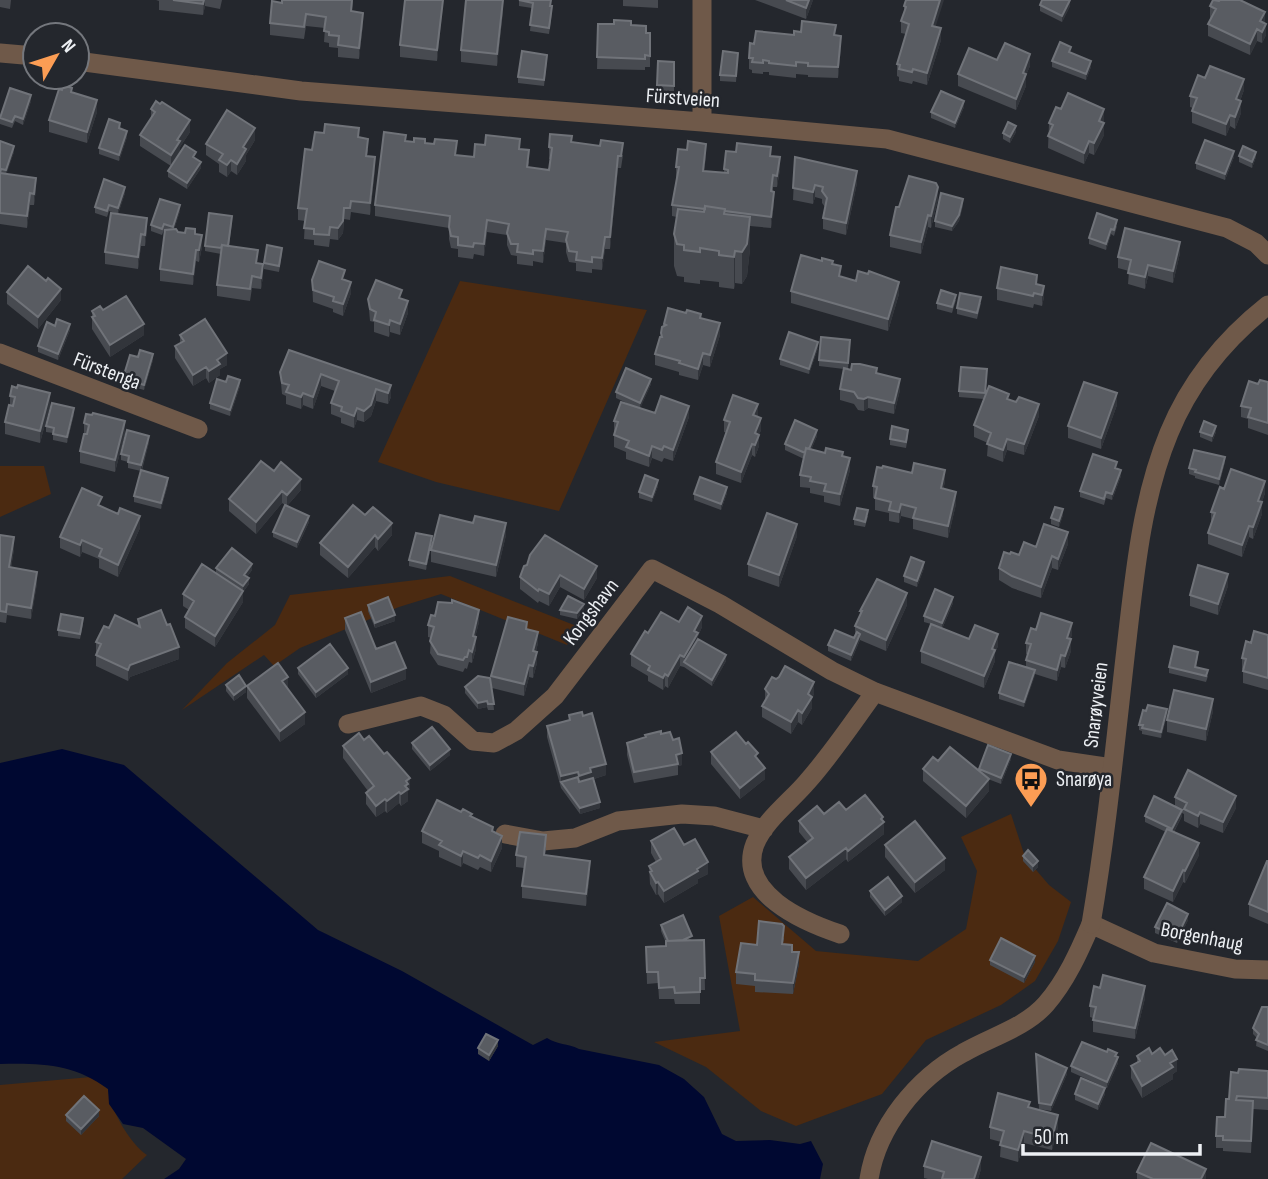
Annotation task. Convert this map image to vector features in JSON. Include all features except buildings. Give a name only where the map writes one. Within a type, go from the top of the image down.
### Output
[{"type":"street","points":[[702,0],[702,122]]},
{"type":"street","points":[[0,53],[21,55]]},
{"type":"street","name":"Fürstveien","points":[[91,63],[301,92],[702,122],[887,139],[1227,228],[1256,243],[1268,255]]},
{"type":"street","name":"Snarøyveien","points":[[869,1179],[880,1140],[904,1103],[924,1082],[961,1054],[1024,1022],[1045,1005],[1072,966],[1091,924],[1103,854],[1134,580],[1158,463],[1169,433],[1194,384],[1230,339],[1268,305]]},
{"type":"street","name":"Fürstenga","points":[[0,354],[198,429]]},
{"type":"street","name":"Kongshavn","points":[[348,724],[421,706],[444,715],[473,741],[494,743],[516,731],[555,696],[652,569],[720,604],[832,671],[875,692],[1058,760],[1112,768]]},
{"type":"street","points":[[840,934],[809,924],[777,903],[753,875],[751,861],[764,829],[809,780],[875,692]]},
{"type":"street","points":[[505,834],[543,841],[575,838],[618,821],[682,814],[714,816],[764,829]]},
{"type":"street","name":"Borgenhaug","points":[[1091,924],[1154,953],[1235,969],[1268,971]]},
{"type":"shaded area","points":[[460,281],[647,310],[559,511],[436,482],[378,462]]},
{"type":"shaded area","points":[[0,466],[44,466],[51,494],[0,517]]},
{"type":"shaded area","points":[[450,576],[579,627],[567,645],[441,594],[399,607],[300,648],[274,666],[264,655],[182,710],[227,663],[275,625],[290,595]]},
{"type":"shaded area","points":[[1011,814],[1025,857],[1049,885],[1071,902],[1058,941],[1035,981],[1001,1005],[926,1040],[882,1094],[796,1126],[761,1111],[706,1067],[654,1042],[740,1031],[719,916],[753,897],[816,951],[918,961],[966,929],[977,871],[961,837]]},
{"type":"shaded area","points":[[91,1077],[108,1089],[122,1125],[134,1143],[147,1155],[122,1179],[0,1179],[0,1085]]},
{"type":"water","points":[[62,749],[124,765],[318,930],[402,971],[533,1045],[547,1038],[579,1049],[659,1065],[684,1079],[704,1097],[722,1134],[736,1141],[770,1140],[800,1144],[811,1141],[823,1164],[820,1179],[164,1179],[179,1169],[186,1159],[143,1128],[123,1124],[109,1104],[108,1089],[83,1074],[70,1070],[30,1064],[0,1064],[0,763]]},
{"type":"place","name":"Snarøya","points":[[1031,809]]}]
